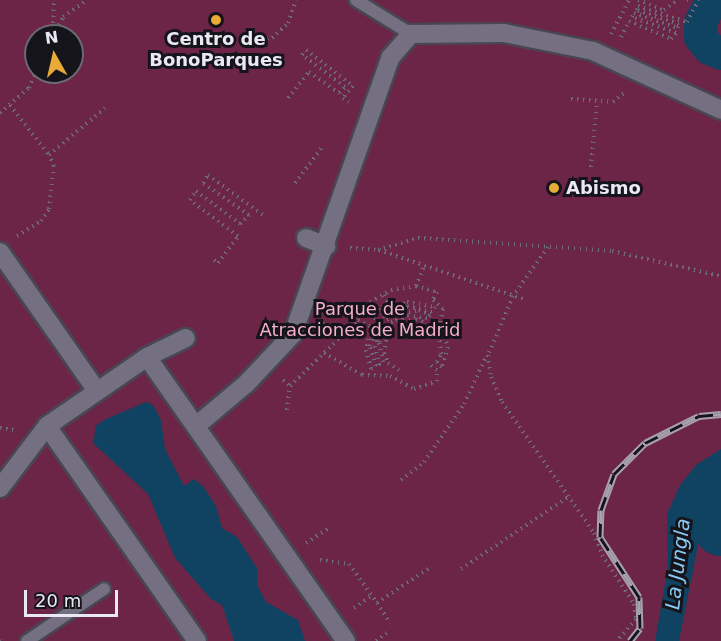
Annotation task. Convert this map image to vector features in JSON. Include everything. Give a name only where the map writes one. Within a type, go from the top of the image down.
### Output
[{"type":"street","points":[[196,426],[262,366],[293,334],[326,246],[390,58],[411,34],[504,33],[604,57],[721,110]]},
{"type":"street","points":[[306,238],[326,246]]},
{"type":"street","points":[[4,247],[98,391]]},
{"type":"street","points":[[0,488],[47,426],[147,357],[186,338]]},
{"type":"street","points":[[147,357],[346,641]]},
{"type":"street","points":[[47,426],[197,641]]},
{"type":"lane","points":[[356,0],[411,34]]},
{"type":"lane","points":[[27,641],[104,589]]},
{"type":"path","points":[[53,24],[54,0]]},
{"type":"path","points":[[59,24],[63,17],[87,0]]},
{"type":"path","points":[[250,33],[255,39],[272,38],[288,23],[296,0]]},
{"type":"path","points":[[604,57],[629,0]]},
{"type":"path","points":[[638,0],[664,10],[678,0]]},
{"type":"path","points":[[687,0],[693,0]]},
{"type":"path","points":[[604,57],[629,21],[671,39],[676,33],[632,17],[634,13],[678,28],[679,24],[637,10],[638,6],[687,22],[698,0]]},
{"type":"path","points":[[288,98],[309,72],[339,93],[345,87],[302,55],[306,50],[353,86],[343,98],[369,117]]},
{"type":"path","points":[[571,99],[613,102],[646,77]]},
{"type":"path","points":[[0,113],[31,84]]},
{"type":"path","points":[[591,166],[597,102]]},
{"type":"path","points":[[4,247],[46,216],[54,166],[49,155],[10,105]]},
{"type":"path","points":[[49,155],[105,108]]},
{"type":"path","points":[[296,183],[324,145]]},
{"type":"path","points":[[305,160],[310,164]]},
{"type":"path","points":[[214,260],[218,263],[238,236],[190,200],[196,191],[240,224],[249,215],[203,183],[208,175],[263,215]]},
{"type":"path","points":[[378,250],[418,238],[612,251],[721,276]]},
{"type":"path","points":[[326,246],[378,250],[524,299]]},
{"type":"path","points":[[401,480],[424,462],[458,414],[488,355],[513,296],[548,247]]},
{"type":"path","points":[[416,286],[424,266]]},
{"type":"path","points":[[287,410],[290,386],[384,295],[416,286],[437,292],[433,300],[443,309],[440,325],[448,347],[442,366],[437,362],[441,354],[440,335],[433,331]]},
{"type":"path","points":[[384,295],[388,303],[379,309],[382,314],[407,302],[435,307],[432,312],[408,306],[384,316],[387,320],[397,314],[419,310],[430,315],[427,318],[408,315],[391,322],[416,319],[425,323]]},
{"type":"path","points":[[366,310],[392,331]]},
{"type":"path","points":[[358,321],[371,327],[366,350],[371,369],[376,366],[370,346],[376,328],[380,329],[375,346],[379,365],[383,362],[379,342],[383,331],[387,334],[384,353],[388,363],[399,370]]},
{"type":"path","points":[[324,352],[362,375],[390,376],[414,389],[437,381],[437,370],[430,365]]},
{"type":"path","points":[[488,355],[491,377],[502,402],[568,496],[634,604],[636,620],[616,641]]},
{"type":"path","points":[[262,366],[290,386]]},
{"type":"path","points":[[461,569],[568,496]]},
{"type":"path","points":[[349,564],[390,623]]},
{"type":"path","points":[[377,603],[429,568]]},
{"type":"path","points":[[376,641],[388,632]]},
{"type":"green space","name":"Parque de Atracciones de Madrid","points":[[0,0],[721,0],[721,641],[0,641]]},
{"type":"water","points":[[146,402],[153,405],[161,420],[165,449],[184,486],[194,479],[203,486],[216,506],[222,528],[237,537],[257,568],[257,585],[266,602],[298,620],[305,641],[234,641],[222,605],[211,599],[175,558],[148,494],[93,443],[96,426],[104,420]]},
{"type":"water","name":"La Jungla","points":[[721,449],[721,480],[700,507],[697,520],[698,546],[679,641],[655,641],[668,567],[667,514],[680,485],[696,465]]},
{"type":"waterway","points":[[711,0],[700,23],[700,37],[709,48],[721,53]]},
{"type":"waterway","points":[[706,499],[715,509],[721,527]]},
{"type":"railway","points":[[630,641],[640,628],[639,597],[600,537],[601,510],[614,474],[645,443],[699,416],[721,414]]},
{"type":"place","name":"Centro de BonoParques","points":[[216,20]]},
{"type":"place","name":"Abismo","points":[[554,188]]}]
